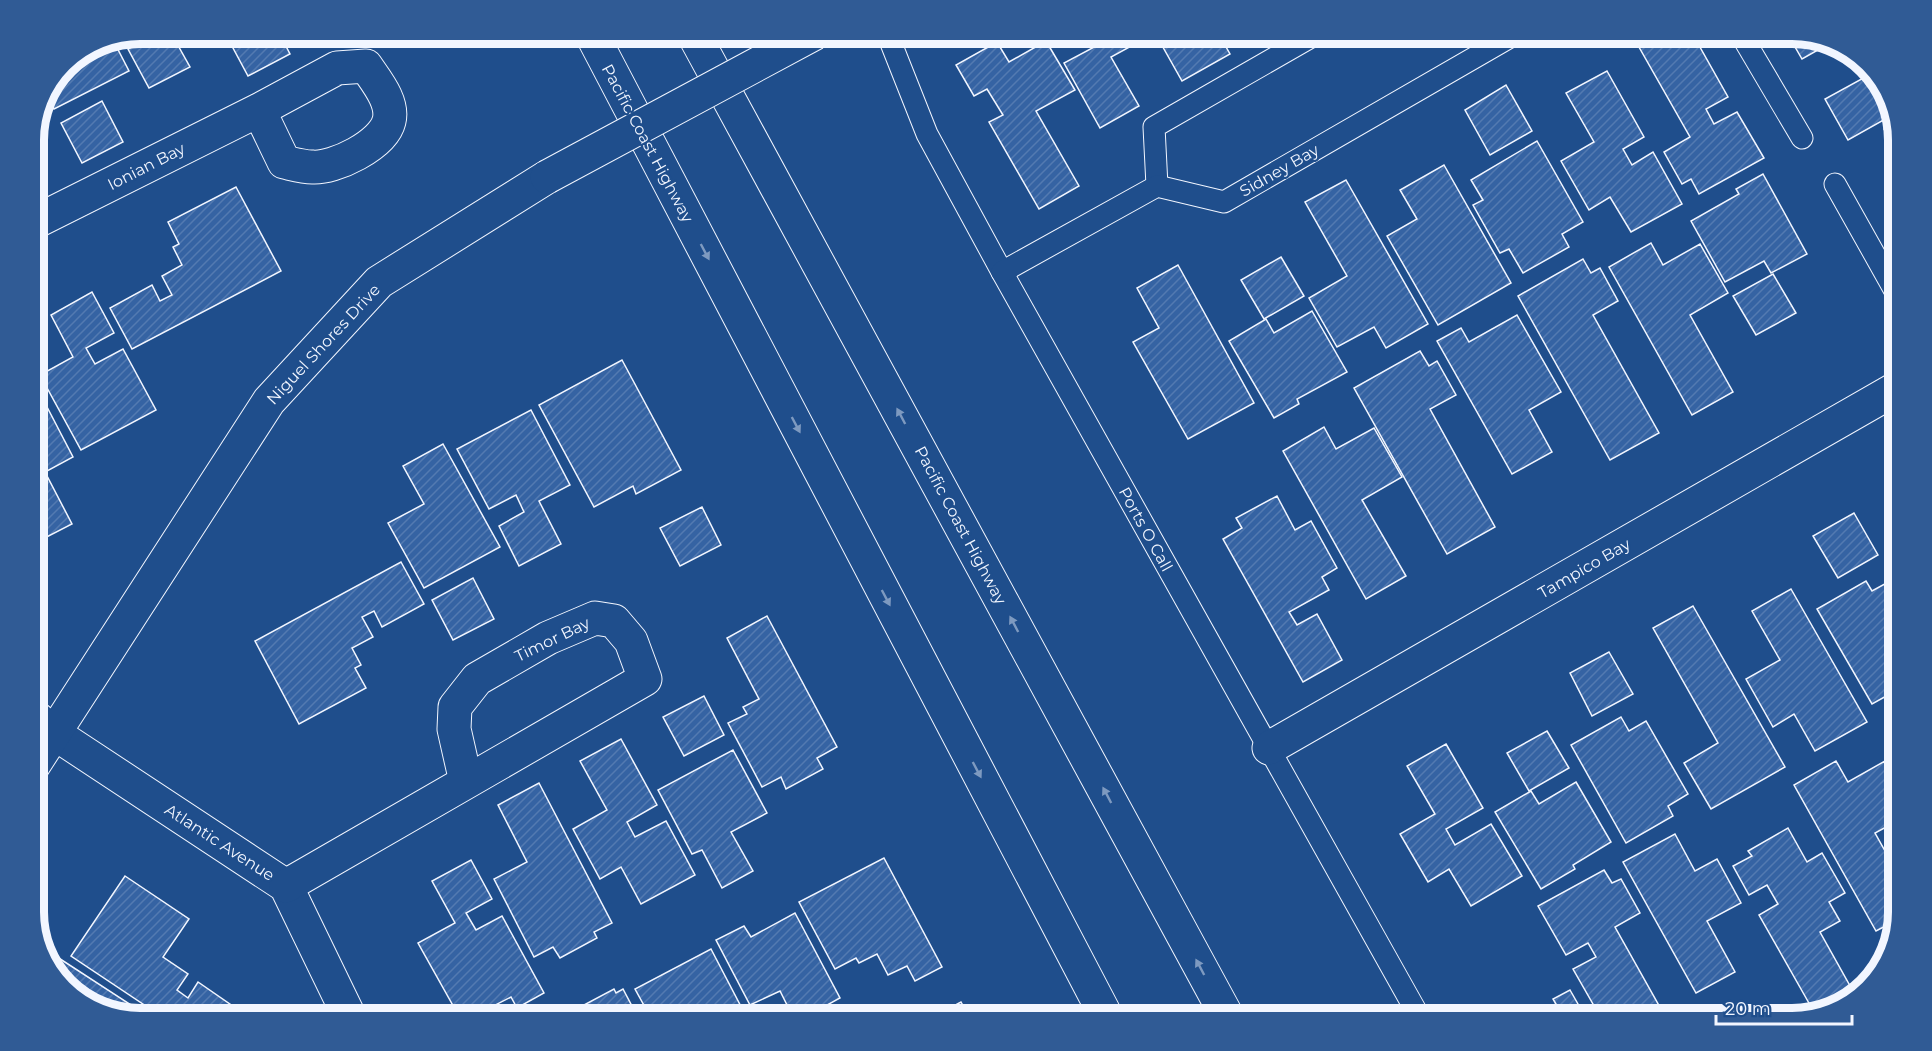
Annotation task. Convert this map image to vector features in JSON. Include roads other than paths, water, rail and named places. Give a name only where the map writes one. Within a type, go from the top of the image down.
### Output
[{"type":"main road","name":"Pacific Coast Highway","points":[[597,44],[1102,1008]]},
{"type":"main road","name":"Pacific Coast Highway","points":[[699,44],[1223,1008]]},
{"type":"main road","name":"Niguel Shores Drive","points":[[44,724],[269,401],[379,282],[547,177],[795,44]]},
{"type":"main road","name":"Ionian Bay","points":[[44,218],[259,110]]},
{"type":"main road","name":"Tampico Bay","points":[[1269,748],[1888,393]]},
{"type":"main road","name":"Timor Bay","points":[[286,886],[645,679],[631,641],[614,621],[596,618],[548,638],[477,679],[455,707],[454,729],[465,782]]},
{"type":"main road","name":"Atlantic Avenue","points":[[44,724],[286,886],[345,1008]]},
{"type":"lane","name":"Ports O Call","points":[[891,44],[927,134],[1414,1008]]},
{"type":"lane","points":[[1002,272],[1157,186],[1154,127],[1299,44]]},
{"type":"lane","name":"Sidney Bay","points":[[1157,186],[1224,202],[1498,44]]},
{"type":"lane","points":[[1746,44],[1802,138]]},
{"type":"lane","points":[[1835,184],[1888,278]]}]
